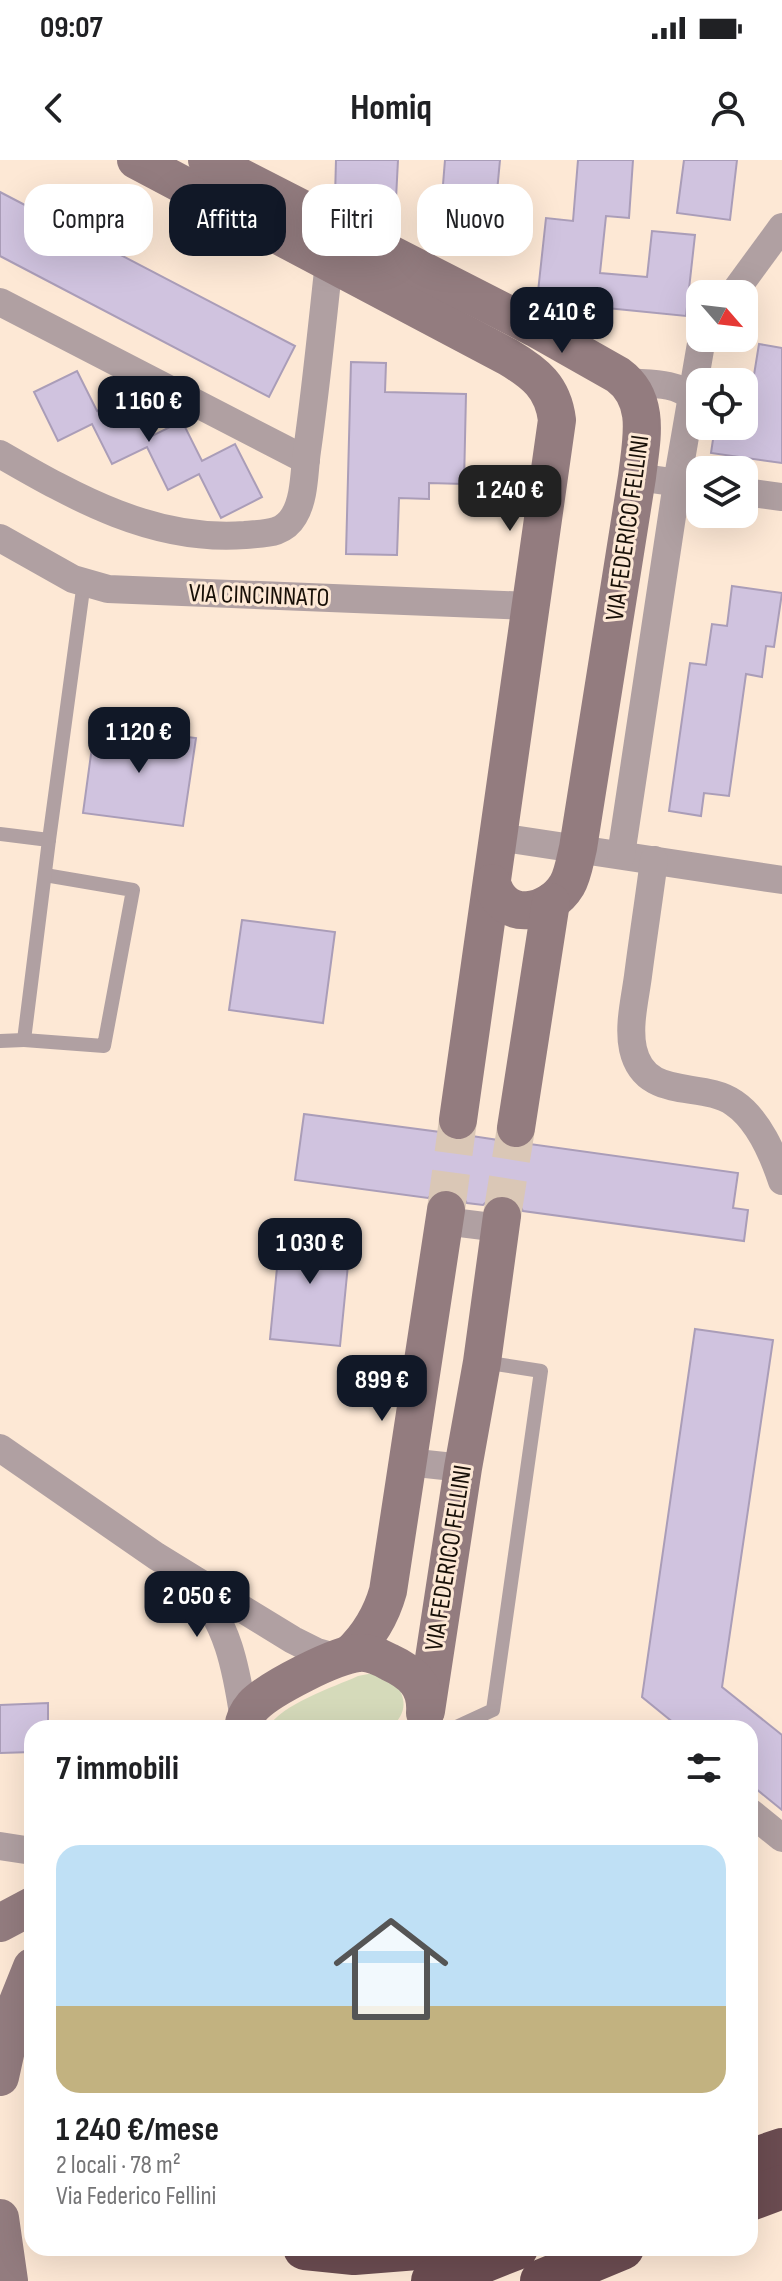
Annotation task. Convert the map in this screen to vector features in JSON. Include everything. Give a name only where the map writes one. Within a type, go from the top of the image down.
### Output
[{"type":"highway","points":[[758,2183],[768,2162]]},
{"type":"highway","points":[[433,2281],[496,2256]]},
{"type":"highway","points":[[542,2281],[603,2256]]},
{"type":"street","points":[[136,160],[302,232]]},
{"type":"street","points":[[207,160],[302,224]]},
{"type":"street","points":[[743,280],[782,227]]},
{"type":"street","points":[[0,454],[71,495],[166,529],[222,536],[273,533],[288,525],[299,504],[336,256]]},
{"type":"street","points":[[350,256],[451,326],[533,372],[549,391],[557,420]]},
{"type":"street","points":[[359,256],[535,328],[623,379]]},
{"type":"street","points":[[0,302],[306,460]]},
{"type":"street","points":[[458,1120],[557,420],[569,392],[585,377],[601,372],[686,391]]},
{"type":"street","name":"VIA FEDERICO FELLINI","points":[[516,1128],[551,902],[568,884],[578,848],[637,477],[642,419],[637,398],[623,379]]},
{"type":"street","points":[[637,477],[686,485]]},
{"type":"street","points":[[758,494],[782,497]]},
{"type":"street","name":"VIA FEDERICO FELLINI","points":[[621,855],[686,496]]},
{"type":"street","name":"VIA CINCINNATO","points":[[0,538],[56,570],[108,589],[530,606]]},
{"type":"street","points":[[498,837],[782,880]]},
{"type":"street","points":[[654,860],[632,1017],[632,1046],[639,1066],[660,1083],[716,1094],[736,1104],[758,1131],[782,1181]]},
{"type":"street","points":[[492,883],[499,899],[518,910],[536,910],[551,902]]},
{"type":"street","points":[[246,1720],[255,1704],[273,1691],[344,1656],[374,1626],[385,1602],[445,1215],[501,1222]]},
{"type":"street","name":"VIA FEDERICO FELLINI","points":[[433,1720],[463,1468],[482,1362],[501,1222]]},
{"type":"street","points":[[0,1448],[156,1556],[293,1640],[317,1652],[344,1656],[369,1654],[409,1672],[421,1686],[432,1720]]},
{"type":"street","points":[[407,1462],[463,1468]]},
{"type":"street","points":[[156,1556],[196,1589],[216,1617],[233,1665],[242,1720]]},
{"type":"street","points":[[758,1818],[782,1838]]},
{"type":"street","points":[[0,2077],[15,2009],[24,1987]]},
{"type":"street","points":[[0,2218],[9,2281]]},
{"type":"lane","points":[[24,1040],[84,582]]},
{"type":"lane","points":[[0,834],[49,840]]},
{"type":"lane","points":[[0,1041],[104,1046],[133,890],[45,875]]},
{"type":"lane","points":[[443,1720],[493,1710],[541,1371],[482,1362]]},
{"type":"green space","points":[[377,1674],[395,1680],[404,1705],[398,1720],[274,1720],[296,1704],[358,1676]]},
{"type":"building","points":[[336,160],[398,160],[397,184],[335,184]]},
{"type":"building","points":[[445,160],[500,160],[498,184],[443,184]]},
{"type":"building","points":[[578,160],[633,160],[629,218],[606,216],[600,273],[647,277],[652,231],[695,235],[690,280],[686,280],[686,316],[537,301],[546,218],[573,221]]},
{"type":"building","points":[[684,160],[737,160],[730,220],[677,213]]},
{"type":"building","points":[[0,192],[24,205],[24,256],[123,256],[295,346],[269,397],[0,256]]},
{"type":"building","points":[[759,344],[782,348],[782,463],[758,460],[758,456],[711,453],[713,440],[758,440],[758,368],[755,368]]},
{"type":"building","points":[[351,362],[386,363],[385,392],[466,394],[464,484],[429,483],[429,499],[399,498],[397,555],[346,554]]},
{"type":"building","points":[[77,371],[97,411],[127,396],[148,438],[182,421],[202,461],[235,444],[262,497],[221,518],[199,474],[168,490],[147,447],[112,464],[92,424],[58,441],[34,392]]},
{"type":"building","points":[[732,586],[782,593],[774,647],[766,646],[762,677],[746,674],[729,796],[704,793],[701,816],[669,811],[690,663],[706,665],[712,624],[727,626]]},
{"type":"building","points":[[95,725],[196,738],[183,826],[83,813]]},
{"type":"building","points":[[242,920],[335,932],[323,1023],[229,1010]]},
{"type":"building","points":[[304,1114],[440,1132],[445,1138],[456,1142],[472,1136],[498,1140],[513,1150],[530,1144],[738,1173],[733,1208],[748,1210],[744,1241],[523,1211],[516,1199],[504,1194],[493,1196],[483,1205],[467,1203],[460,1193],[449,1188],[437,1190],[428,1198],[295,1180]]},
{"type":"building","points":[[281,1227],[351,1234],[340,1346],[270,1339]]},
{"type":"building","points":[[695,1329],[773,1340],[722,1687],[782,1735],[782,1810],[758,1790],[758,1720],[670,1720],[642,1697]]},
{"type":"building","points":[[48,1703],[48,1720],[24,1720],[24,1752],[0,1753],[0,1705]]},
{"type":"tunnel","points":[[446,1210],[458,1120]]},
{"type":"tunnel","points":[[502,1216],[516,1128]]}]
